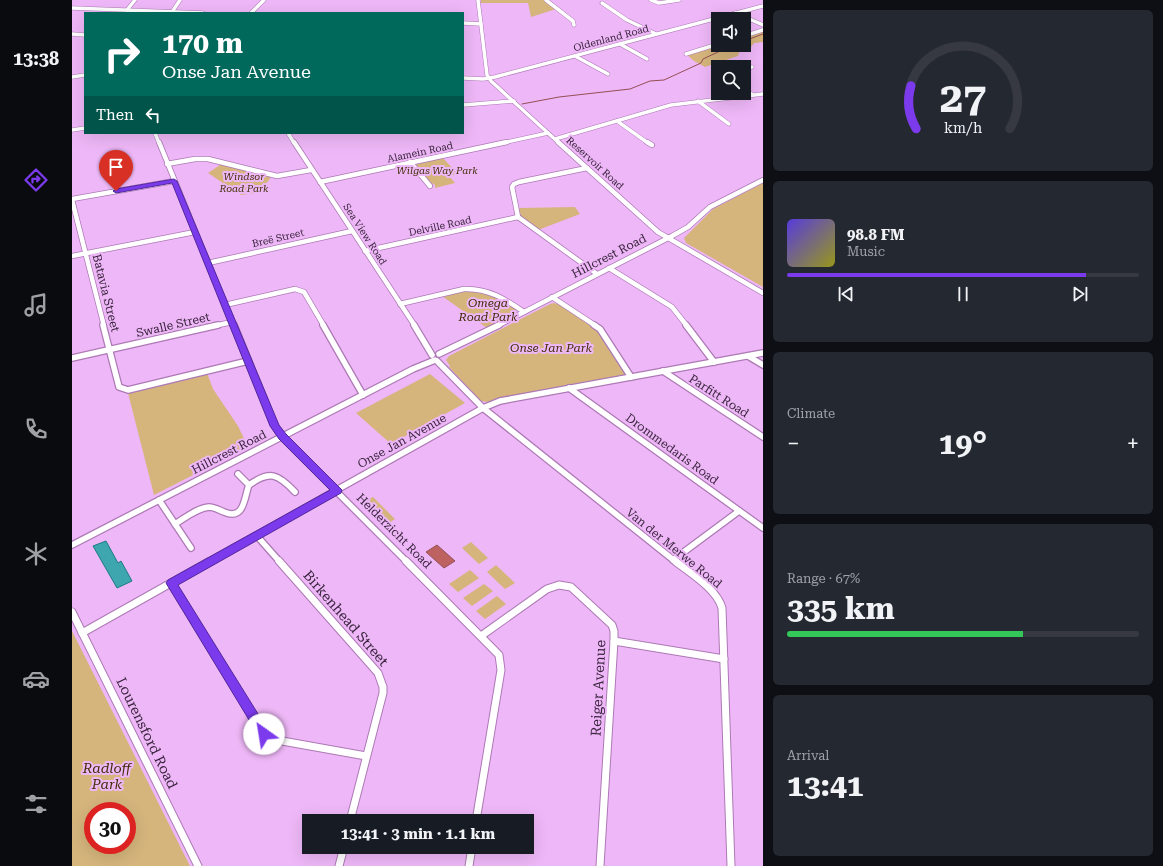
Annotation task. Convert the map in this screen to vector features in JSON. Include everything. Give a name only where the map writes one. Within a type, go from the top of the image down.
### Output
[{"type":"street","points":[[127,10],[135,0]]},
{"type":"street","points":[[72,8],[172,12],[180,0]]},
{"type":"street","points":[[252,12],[264,0]]},
{"type":"street","points":[[478,0],[487,75],[489,78]]},
{"type":"street","points":[[546,0],[573,21],[574,25]]},
{"type":"street","points":[[651,0],[659,3],[679,0]]},
{"type":"street","points":[[602,3],[627,20],[656,34]]},
{"type":"street","name":"Oldenland Road","points":[[739,12],[763,6]]},
{"type":"street","name":"Oldenland Road","points":[[464,78],[489,78],[711,19]]},
{"type":"street","points":[[751,20],[763,25]]},
{"type":"street","points":[[464,23],[481,24]]},
{"type":"street","points":[[751,34],[763,30]]},
{"type":"street","points":[[72,34],[84,35]]},
{"type":"street","points":[[620,44],[647,59]]},
{"type":"street","points":[[686,54],[711,46]]},
{"type":"street","points":[[575,56],[608,74]]},
{"type":"street","points":[[72,77],[84,75]]},
{"type":"street","name":"Reservoir Road","points":[[489,78],[652,227],[667,238],[763,292]]},
{"type":"street","points":[[555,139],[671,104],[763,94]]},
{"type":"street","points":[[464,104],[514,101]]},
{"type":"street","points":[[698,101],[729,124]]},
{"type":"street","points":[[616,120],[639,138],[652,145]]},
{"type":"street","points":[[72,130],[84,128]]},
{"type":"street","name":"Alamein Road","points":[[320,182],[548,133]]},
{"type":"street","name":"Helderzicht Road","points":[[155,134],[275,426],[282,437],[337,490],[495,650],[501,661],[477,814]]},
{"type":"street","name":"Sea View Road","points":[[289,134],[436,357]]},
{"type":"street","points":[[167,164],[195,159],[213,159],[277,176],[312,170]]},
{"type":"street","points":[[410,162],[430,186]]},
{"type":"street","points":[[586,168],[514,184],[512,187],[518,217],[597,274]]},
{"type":"street","name":"Hillcrest Road","points":[[73,544],[688,227],[706,209],[763,180]]},
{"type":"street","points":[[72,200],[174,181]]},
{"type":"street","name":"Batavia Street","points":[[72,200],[119,386],[122,389],[128,390],[248,361]]},
{"type":"street","name":"Delville Road","points":[[365,251],[518,217]]},
{"type":"street","name":"Breë Street","points":[[208,263],[352,231]]},
{"type":"street","points":[[72,256],[195,232]]},
{"type":"street","points":[[609,268],[672,307],[714,362]]},
{"type":"street","points":[[400,304],[474,288],[498,294],[524,312]]},
{"type":"street","points":[[225,305],[294,289],[304,292],[363,395]]},
{"type":"street","points":[[552,298],[600,329],[631,377]]},
{"type":"street","name":"Swalle Street","points":[[72,358],[232,322]]},
{"type":"street","name":"Onse Jan Avenue","points":[[82,633],[483,408],[508,399],[763,354]]},
{"type":"street","points":[[748,356],[763,365]]},
{"type":"street","name":"Van der Merwe Road","points":[[436,357],[483,408],[713,592],[720,600],[722,608],[731,866]]},
{"type":"street","name":"Parfitt Road","points":[[663,371],[763,437]]},
{"type":"street","name":"Drommedaris Road","points":[[569,388],[763,528]]},
{"type":"street","points":[[238,474],[249,485]]},
{"type":"street","points":[[175,524],[210,507],[225,514],[232,514],[238,511],[244,506],[249,485],[266,476],[274,474],[282,478],[295,492]]},
{"type":"street","points":[[159,500],[191,548]]},
{"type":"street","points":[[673,560],[739,511]]},
{"type":"street","name":"Birkenhead Street","points":[[257,536],[378,673],[383,687],[384,693],[352,814]]},
{"type":"street","points":[[171,583],[264,734],[271,739],[366,756]]},
{"type":"street","name":"Reiger Avenue","points":[[481,636],[547,589],[561,584],[571,587],[612,625],[614,631],[614,641],[600,866]]},
{"type":"street","name":"Lourensford Road","points":[[72,612],[198,866]]},
{"type":"street","points":[[614,641],[724,659]]},
{"type":"street","points":[[339,866],[342,854]]},
{"type":"street","points":[[469,866],[471,854]]},
{"type":"green space","points":[[481,0],[544,0],[556,9],[531,17],[528,3],[481,3]]},
{"type":"green space","points":[[763,30],[763,42],[754,43],[751,47],[751,34]]},
{"type":"green space","points":[[711,47],[711,52],[740,52],[738,56],[726,60],[711,60],[711,65],[705,67],[694,61],[686,54]]},
{"type":"green space","name":"Wilgas Way Park","points":[[441,156],[458,174],[449,176],[455,183],[435,188],[435,185],[430,182],[415,163]]},
{"type":"green space","name":"Windsor Road Park","points":[[223,163],[271,177],[260,192],[241,195],[208,173]]},
{"type":"green space","points":[[763,183],[763,287],[686,243],[684,238],[713,209]]},
{"type":"green space","points":[[575,207],[580,214],[538,230],[521,217],[519,208]]},
{"type":"green space","name":"Omega Road Park","points":[[464,291],[488,292],[515,308],[516,313],[487,328],[442,296]]},
{"type":"green space","name":"Onse Jan Park","points":[[554,303],[560,305],[598,330],[625,372],[624,375],[520,394],[488,402],[481,401],[449,367],[450,366],[446,360],[449,356]]},
{"type":"green space","points":[[207,373],[213,389],[238,426],[248,447],[154,495],[128,393]]},
{"type":"green space","points":[[430,374],[465,403],[391,444],[356,413]]},
{"type":"green space","points":[[373,497],[395,519],[383,527],[360,504]]},
{"type":"green space","points":[[471,542],[488,558],[479,564],[462,548]]},
{"type":"green space","points":[[496,565],[515,583],[505,589],[487,572]]},
{"type":"green space","points":[[470,570],[479,578],[458,592],[449,584]]},
{"type":"green space","points":[[484,584],[493,591],[472,606],[463,598]]},
{"type":"green space","points":[[497,596],[506,604],[485,619],[476,611]]},
{"type":"green space","name":"Radloff Park","points":[[72,631],[190,866],[72,866]]},
{"type":"shaded area","points":[[437,545],[455,561],[444,568],[426,552]]},
{"type":"building","points":[[106,541],[118,563],[121,561],[132,581],[117,588],[93,546]]},
{"type":"waterway","points":[[751,38],[763,34]]},
{"type":"waterway","points":[[522,104],[559,97],[630,89],[650,81],[664,80],[701,63],[703,59],[718,52]]},
{"type":"route","points":[[116,191],[174,181],[275,426],[282,437],[337,490],[171,583],[264,734]]}]
